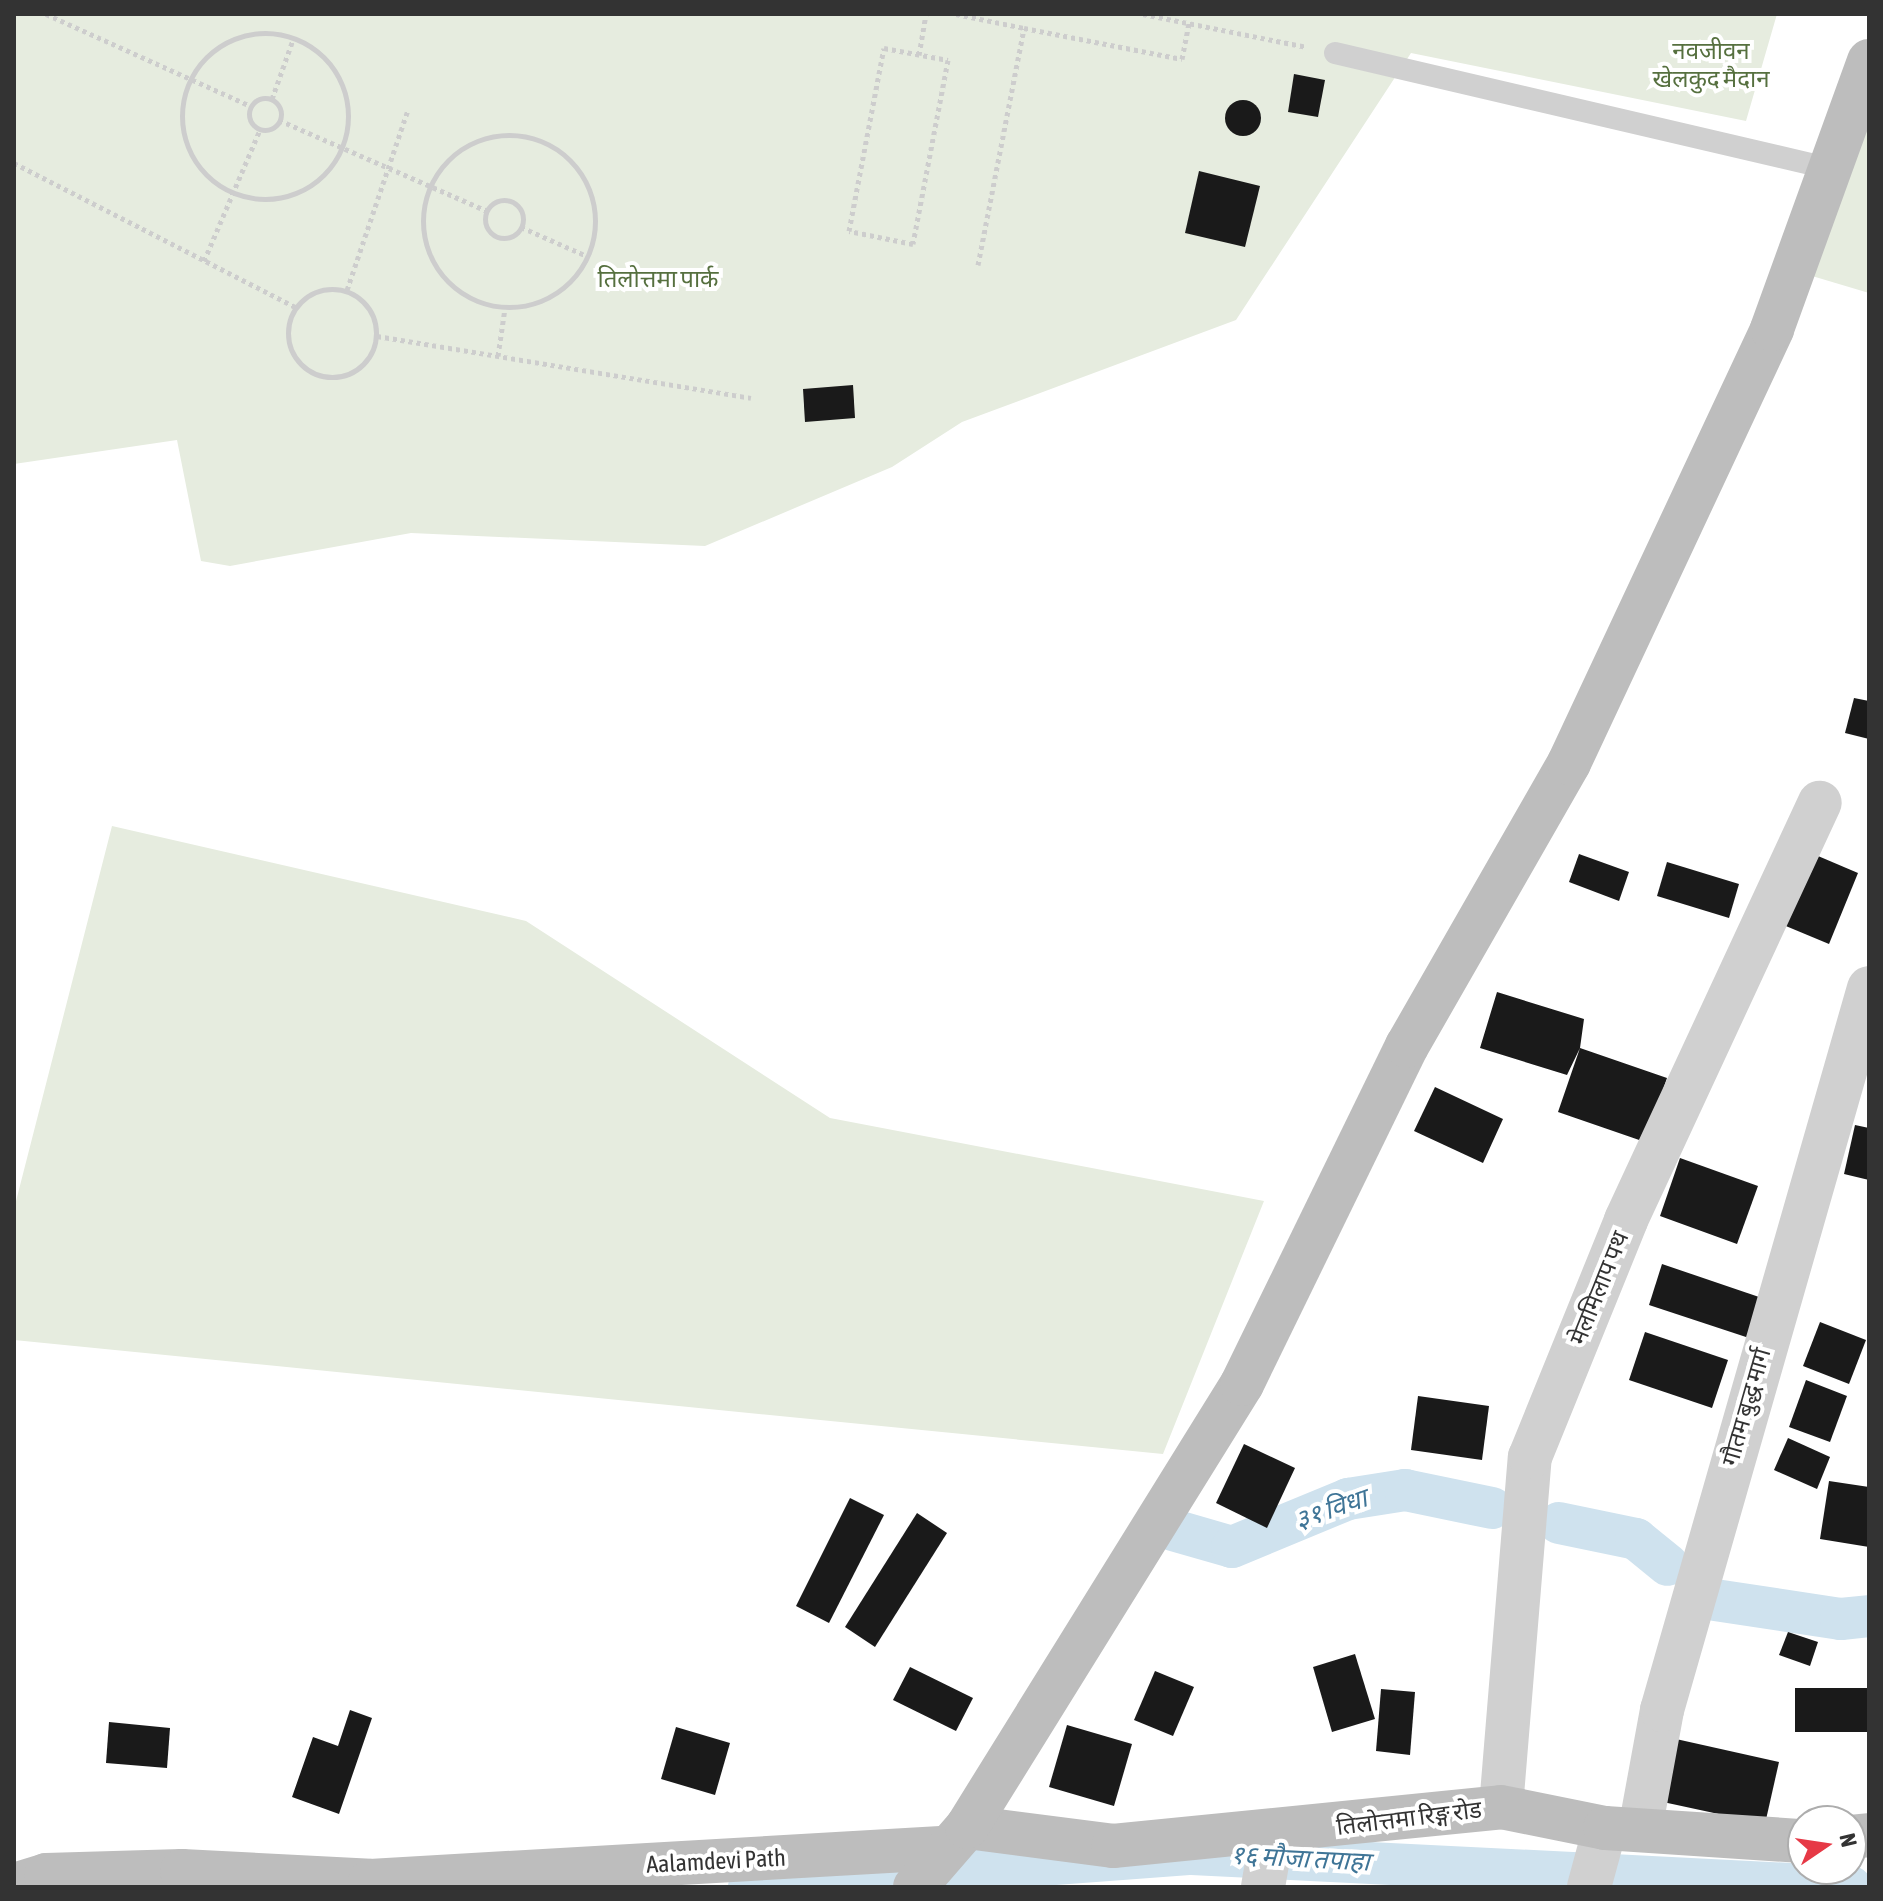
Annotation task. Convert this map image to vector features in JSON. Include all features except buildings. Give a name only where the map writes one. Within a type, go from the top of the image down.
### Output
[{"type":"street","points":[[935,1859],[1242,1384],[1407,1046],[1569,763],[1772,329],[1869,61]]},
{"type":"street","name":"मेलमिलाप पथ","points":[[1501,1807],[1530,1457],[1626,1220],[1820,803]]},
{"type":"street","name":"गौतम बुद्ध मार्ग","points":[[1589,1887],[1622,1829],[1662,1710],[1869,988]]},
{"type":"street","name":"तिलोत्तमा रिङ्ग रोड","points":[[935,1859],[1272,1835],[1501,1807],[1622,1829],[1787,1840]]},
{"type":"street","points":[[1263,1887],[1272,1835]]},
{"type":"street","name":"Aalamdevi Path","points":[[14,1885],[46,1875],[182,1871],[370,1881],[935,1859]]},
{"type":"lane","points":[[1335,53],[1832,169]]},
{"type":"path","points":[[46,14],[251,106],[272,99]]},
{"type":"path","points":[[919,55],[926,14]]},
{"type":"path","points":[[956,14],[1182,59],[1189,23]]},
{"type":"path","points":[[1143,14],[1335,53]]},
{"type":"path","points":[[978,265],[1024,28]]},
{"type":"path","points":[[238,36],[294,37],[335,71],[348,122],[342,147],[308,187],[283,198],[235,193],[206,175],[190,152],[182,125],[191,79],[214,50],[238,36]]},
{"type":"path","points":[[294,37],[272,99],[279,120],[487,211]]},
{"type":"path","points":[[884,48],[919,55],[948,60],[913,244],[849,231],[884,48]]},
{"type":"path","points":[[251,106],[249,118],[260,130]]},
{"type":"path","points":[[347,290],[408,110]]},
{"type":"path","points":[[204,261],[260,130],[279,120]]},
{"type":"path","points":[[495,136],[548,144],[588,186],[595,215],[587,256],[560,292],[505,308],[476,302],[435,266],[423,212],[430,186],[468,145],[495,136]]},
{"type":"path","points":[[14,163],[295,307]]},
{"type":"path","points":[[521,227],[513,202],[495,202],[487,211],[485,223],[498,237],[521,227],[587,256]]},
{"type":"path","points":[[319,290],[347,290],[370,308],[377,336],[354,372],[325,377],[291,350],[295,307],[319,290]]},
{"type":"path","points":[[498,356],[505,308]]},
{"type":"path","points":[[377,336],[751,398]]},
{"type":"green space","name":"तिलोत्तमा पार्क","points":[[14,14],[1777,14],[1746,121],[1411,53],[1236,320],[962,422],[892,467],[705,546],[411,533],[230,566],[201,561],[177,440],[14,464]]},
{"type":"green space","points":[[1869,61],[1869,293],[1792,270]]},
{"type":"green space","points":[[112,826],[526,921],[830,1118],[1264,1201],[1163,1454],[14,1340],[14,1209]]},
{"type":"waterway","name":"३१ विधा","points":[[1173,1530],[1232,1547],[1348,1499],[1405,1490],[1492,1508]]},
{"type":"waterway","name":"३१ विधा","points":[[1559,1523],[1636,1539],[1668,1565]]},
{"type":"waterway","name":"३१ विधा","points":[[1715,1600],[1841,1619],[1869,1616]]},
{"type":"waterway","name":"१६ मौजा तपाहा","points":[[749,1887],[1192,1854],[1851,1887]]},
{"type":"park label","name":"नवजीवन खेलकुद मैदान","points":[[1711,65]]}]
